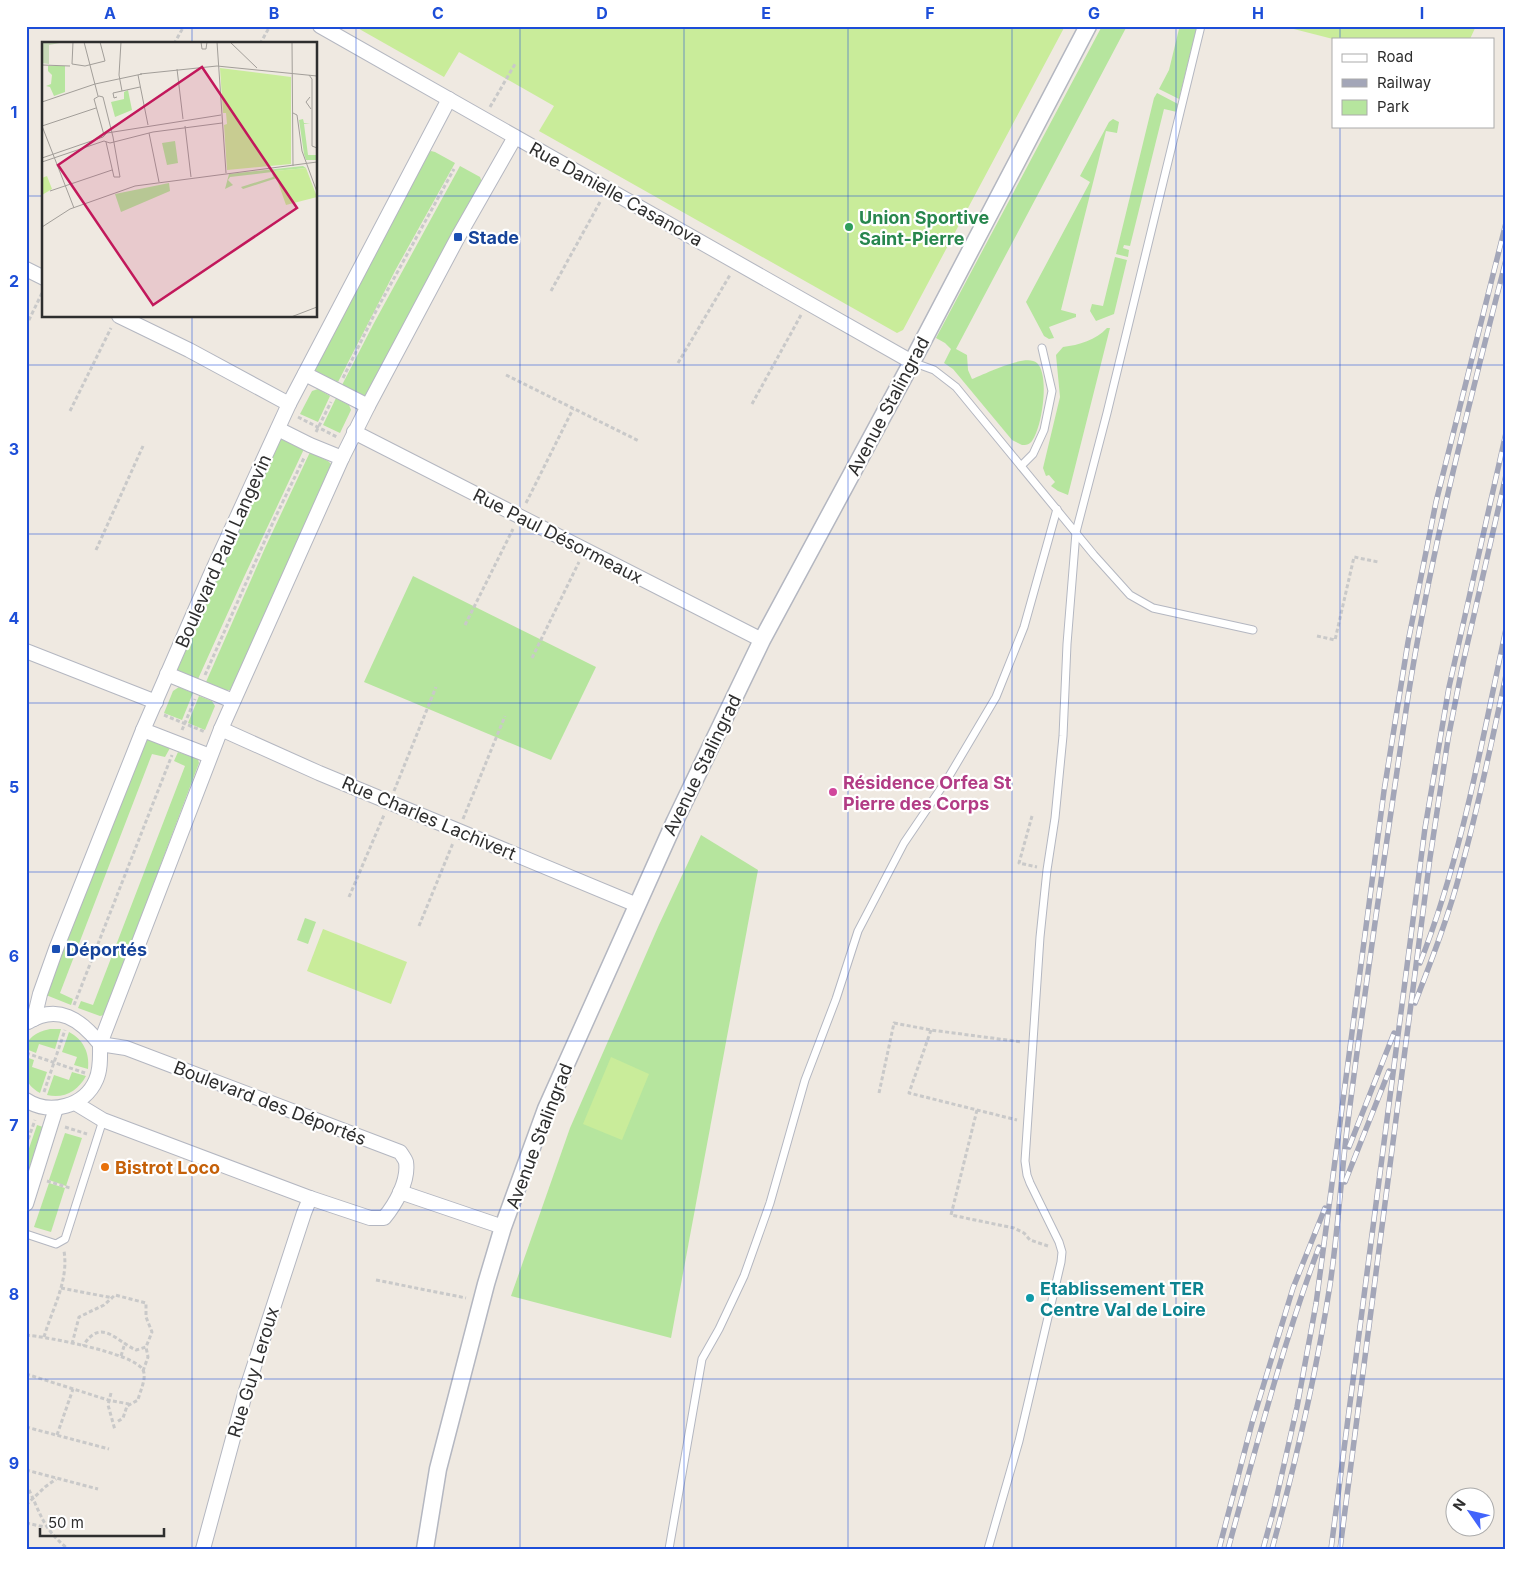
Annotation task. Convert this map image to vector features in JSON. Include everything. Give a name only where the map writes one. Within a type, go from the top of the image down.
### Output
[{"type":"street","name":"Rue Danielle Casanova","points":[[320,26],[912,362]]},
{"type":"street","name":"Avenue Stalingrad","points":[[425,1549],[438,1469],[482,1301],[503,1227],[546,1109],[674,821],[762,640],[912,362],[1088,26]]},
{"type":"street","name":"Boulevard Paul Langevin","points":[[29,1019],[143,730],[210,576],[305,374],[449,99]]},
{"type":"street","points":[[26,1100],[39,1106],[56,1108],[75,1103],[92,1088],[97,1078],[100,1044],[210,756],[233,701],[352,437],[458,237],[515,136]]},
{"type":"street","points":[[26,269],[42,277]]},
{"type":"street","points":[[116,321],[189,350],[288,408]]},
{"type":"street","points":[[305,374],[368,406]]},
{"type":"street","points":[[278,429],[342,458]]},
{"type":"street","name":"Rue Paul Désormeaux","points":[[352,437],[586,550],[762,640]]},
{"type":"street","points":[[26,650],[154,706]]},
{"type":"street","points":[[167,674],[233,701]]},
{"type":"street","points":[[143,730],[210,756]]},
{"type":"street","name":"Rue Charles Lachivert","points":[[220,733],[637,905]]},
{"type":"street","points":[[29,1019],[52,1015],[70,1017],[80,1023],[100,1044]]},
{"type":"street","name":"Boulevard des Déportés","points":[[75,1103],[103,1120],[310,1198],[370,1218],[384,1218],[394,1206],[400,1192],[405,1175],[406,1162],[400,1152],[126,1048],[100,1044]]},
{"type":"street","points":[[26,1204],[56,1108]]},
{"type":"street","points":[[400,1192],[503,1227]]},
{"type":"street","name":"Rue Guy Leroux","points":[[203,1549],[245,1394],[310,1198]]},
{"type":"lane","points":[[988,1549],[1019,1441],[1061,1262],[1061,1250],[1055,1232],[1027,1174],[1025,1161],[1032,1043],[1047,870],[1055,818],[1063,736],[1067,644],[1076,532],[1201,26]]},
{"type":"lane","points":[[1021,466],[1033,454],[1044,430],[1052,391],[1042,348]]},
{"type":"lane","points":[[912,362],[934,370],[956,387],[1094,556],[1130,595],[1153,608],[1254,630]]},
{"type":"lane","points":[[669,1549],[702,1359],[719,1330],[744,1276],[770,1203],[805,1080],[836,999],[858,931],[904,843],[948,778],[996,697],[1024,627],[1057,509]]},
{"type":"lane","points":[[26,1234],[56,1244],[62,1242],[66,1237],[103,1120]]},
{"type":"path","points":[[175,42],[184,26]]},
{"type":"path","points":[[261,42],[270,26]]},
{"type":"path","points":[[484,119],[515,64]]},
{"type":"path","points":[[26,1145],[70,1017],[184,723],[270,529],[318,428],[376,311],[454,169]]},
{"type":"path","points":[[550,291],[607,190]]},
{"type":"path","points":[[678,363],[738,262]]},
{"type":"path","points":[[26,326],[42,295]]},
{"type":"path","points":[[752,404],[808,302]]},
{"type":"path","points":[[70,411],[116,321]]},
{"type":"path","points":[[506,375],[640,441]]},
{"type":"path","points":[[288,408],[318,428],[352,437]]},
{"type":"path","points":[[96,550],[144,446]]},
{"type":"path","points":[[532,658],[586,550]]},
{"type":"path","points":[[1317,636],[1335,640],[1354,557],[1378,562]]},
{"type":"path","points":[[154,706],[184,723],[220,733]]},
{"type":"path","points":[[1032,816],[1019,863],[1047,870]]},
{"type":"path","points":[[879,1093],[894,1023],[931,1030],[1032,1043]]},
{"type":"path","points":[[931,1030],[909,1093],[1027,1121]]},
{"type":"path","points":[[26,1053],[97,1078]]},
{"type":"path","points":[[977,1110],[951,1215],[1014,1228],[1024,1233],[1030,1240],[1061,1250]]},
{"type":"path","points":[[46,1181],[80,1192]]},
{"type":"path","points":[[44,1337],[61,1288],[66,1262],[62,1242]]},
{"type":"path","points":[[376,1280],[482,1301]]},
{"type":"path","points":[[61,1288],[113,1298]]},
{"type":"path","points":[[72,1344],[79,1317],[104,1305],[117,1294],[146,1304],[146,1317],[152,1332],[146,1347],[148,1357],[143,1371]]},
{"type":"path","points":[[82,1346],[90,1336],[100,1333],[116,1337],[136,1350],[146,1347]]},
{"type":"path","points":[[26,1335],[44,1337],[121,1356],[138,1364],[143,1371],[144,1378],[138,1400],[129,1404],[108,1400],[26,1374]]},
{"type":"path","points":[[121,1356],[125,1343]]},
{"type":"path","points":[[58,1435],[73,1389]]},
{"type":"path","points":[[111,1393],[108,1400],[115,1430]]},
{"type":"path","points":[[117,1422],[123,1418],[129,1404]]},
{"type":"path","points":[[26,1427],[109,1449]]},
{"type":"path","points":[[26,1470],[98,1488]]},
{"type":"path","points":[[26,1505],[56,1478]]},
{"type":"path","points":[[26,1484],[46,1527],[68,1549]]},
{"type":"path","points":[[26,1523],[46,1527]]},
{"type":"green space","name":"Union Sportive Saint-Pierre","points":[[354,26],[1065,26],[903,330],[897,333],[539,131],[554,106],[459,52],[444,77]]},
{"type":"green space","points":[[1102,26],[1127,26],[956,349],[967,355],[968,370],[972,379],[1015,362],[1032,361],[1037,363],[1041,369],[1044,390],[1039,425],[1032,441],[1029,444],[1022,445],[1012,440],[953,369],[944,363],[951,349],[936,338]]},
{"type":"green space","points":[[1177,26],[1197,26],[1179,99],[1159,89],[1169,70],[1179,29]]},
{"type":"green space","points":[[1282,26],[1476,26],[1470,38],[1332,39]]},
{"type":"green space","points":[[1157,93],[1178,104],[1177,112],[1164,109],[1130,246],[1124,245],[1123,248],[1129,250],[1128,257],[1116,254],[1154,98]]},
{"type":"green space","points":[[1113,119],[1119,122],[1117,133],[1106,131],[1061,310],[1076,314],[1076,317],[1049,327],[1054,338],[1049,339],[1044,336],[1026,302],[1090,182],[1080,176],[1109,122]]},
{"type":"green space","points":[[431,151],[455,163],[396,269],[338,382],[316,372],[314,369]]},
{"type":"green space","points":[[460,166],[480,177],[482,182],[366,396],[364,396],[342,385]]},
{"type":"green space","points":[[1115,257],[1127,260],[1114,314],[1096,321],[1090,311],[1092,304],[1103,306]]},
{"type":"green space","points":[[1107,328],[1110,328],[1068,495],[1051,486],[1055,482],[1049,475],[1046,476],[1043,468],[1060,397],[1056,355],[1063,347],[1087,341],[1098,336]]},
{"type":"green space","points":[[318,389],[330,396],[318,422],[300,414],[312,391]]},
{"type":"green space","points":[[336,398],[349,405],[351,410],[340,433],[323,425]]},
{"type":"green space","points":[[279,438],[304,449],[198,679],[177,670],[175,667]]},
{"type":"green space","points":[[310,452],[332,465],[233,688],[231,690],[224,690],[206,682]]},
{"type":"green space","points":[[413,576],[596,667],[551,760],[364,682]]},
{"type":"green space","points":[[179,687],[193,693],[182,720],[164,713],[173,691]]},
{"type":"green space","points":[[199,696],[212,701],[215,706],[205,730],[188,723]]},
{"type":"green space","points":[[144,738],[170,748],[165,757],[152,754],[60,993],[73,999],[71,1005],[46,995]]},
{"type":"green space","points":[[178,752],[198,759],[199,763],[104,1015],[100,1016],[78,1008],[81,1001],[93,1005],[185,766],[174,761]]},
{"type":"green space","points":[[701,835],[758,870],[671,1338],[511,1296],[570,1128],[658,927]]},
{"type":"green space","points":[[305,918],[316,922],[308,944],[297,940]]},
{"type":"green space","points":[[323,929],[407,962],[391,1004],[307,971]]},
{"type":"green space","points":[[61,1029],[55,1049],[39,1044],[36,1053],[26,1049],[31,1038],[42,1031]]},
{"type":"green space","points":[[69,1032],[78,1038],[85,1047],[88,1057],[88,1069],[74,1065],[77,1057],[62,1052]]},
{"type":"green space","points":[[26,1057],[34,1060],[32,1067],[47,1072],[40,1093],[28,1082]]},
{"type":"green space","points":[[611,1057],[649,1074],[622,1140],[583,1124]]},
{"type":"green space","points":[[72,1072],[86,1076],[75,1090],[65,1095],[47,1095],[54,1075],[69,1080]]},
{"type":"green space","points":[[37,1125],[46,1128],[26,1186],[26,1157]]},
{"type":"green space","points":[[65,1133],[82,1138],[66,1186],[49,1180]]},
{"type":"green space","points":[[49,1183],[65,1188],[51,1232],[34,1227]]},
{"type":"railway","points":[[1263,1549],[1297,1407],[1316,1304],[1384,791],[1408,642],[1436,502],[1506,223]]},
{"type":"railway","points":[[1272,1549],[1305,1418],[1330,1285],[1362,1015],[1417,642],[1439,532],[1506,260]]},
{"type":"railway","points":[[1331,1549],[1425,828],[1449,687],[1506,433]]},
{"type":"railway","points":[[1340,1549],[1430,858],[1448,739],[1463,663],[1506,475]]},
{"type":"railway","points":[[1420,963],[1448,881],[1470,798],[1506,629]]},
{"type":"railway","points":[[1415,1003],[1440,937],[1468,845],[1506,675]]},
{"type":"railway","points":[[1349,1147],[1394,1033]]},
{"type":"railway","points":[[1345,1182],[1389,1071]]},
{"type":"railway","points":[[1219,1549],[1252,1423],[1293,1288],[1325,1208]]},
{"type":"railway","points":[[1228,1549],[1281,1359],[1319,1247]]},
{"type":"place","name":"Union Sportive Saint-Pierre","points":[[849,227]]},
{"type":"place","name":"Stade","points":[[458,237]]},
{"type":"place","name":"Résidence Orfea St Pierre des Corps","points":[[833,792]]},
{"type":"place","name":"Déportés","points":[[56,949]]},
{"type":"place","name":"Bistrot Loco","points":[[105,1167]]},
{"type":"place","name":"Etablissement TER Centre Val de Loire","points":[[1030,1298]]}]
